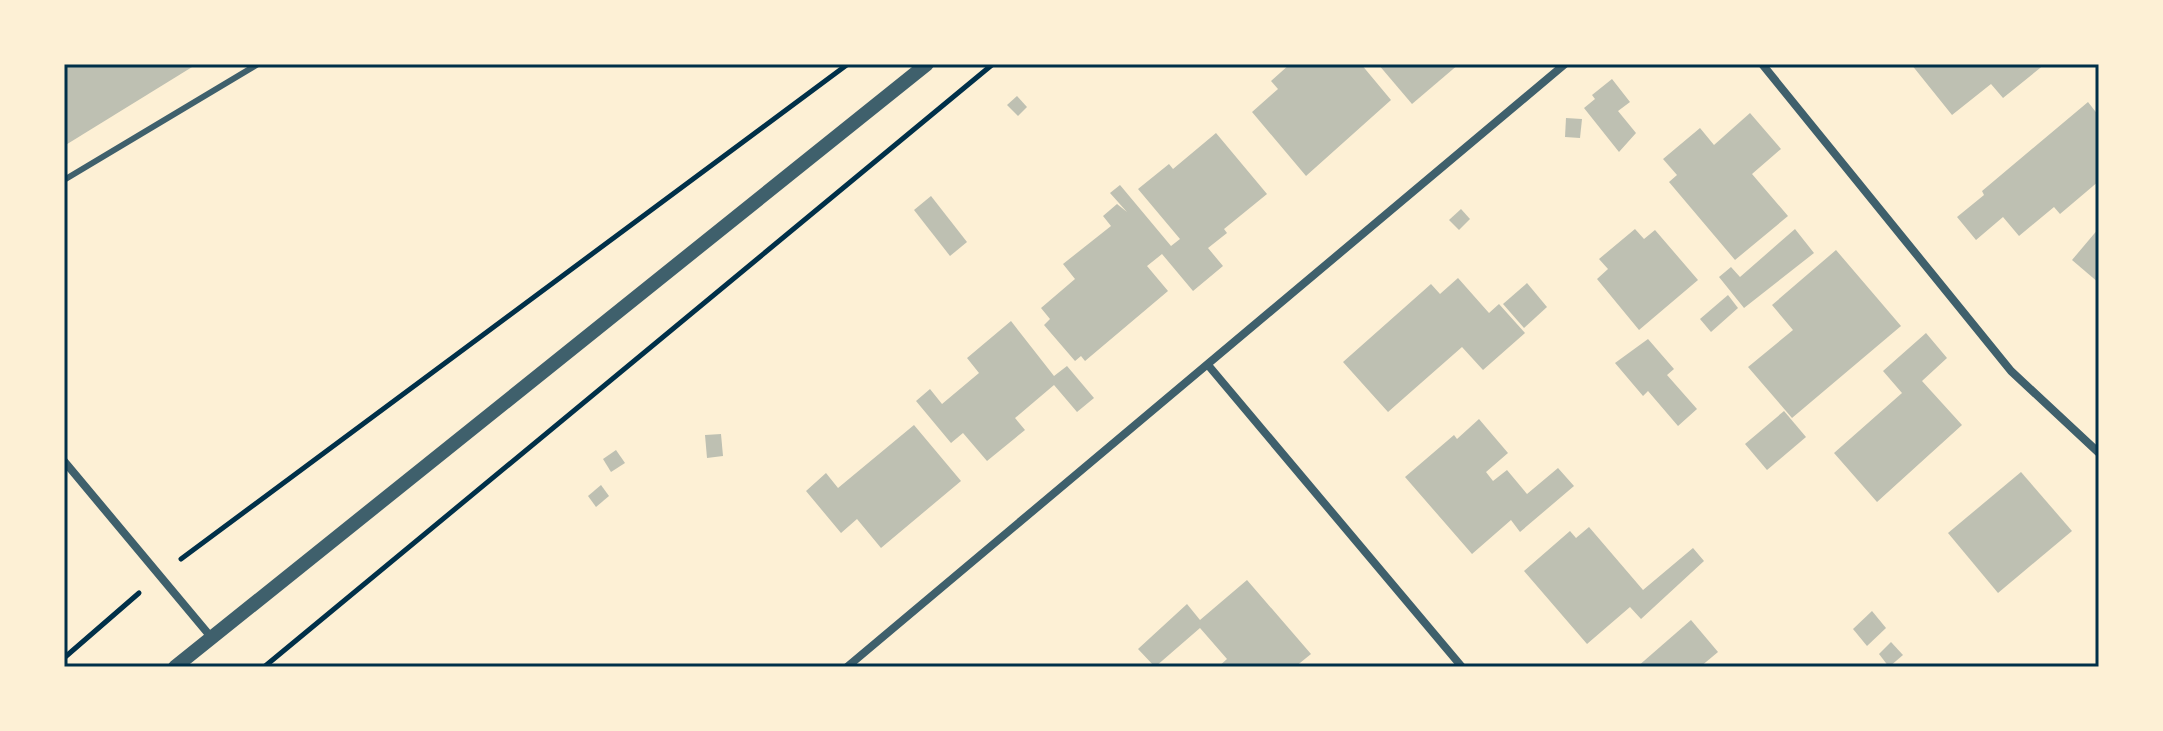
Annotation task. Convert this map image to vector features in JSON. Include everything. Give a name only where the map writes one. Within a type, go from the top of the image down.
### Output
[{"type":"street","points":[[175,667],[927,64]]},
{"type":"street","points":[[847,667],[1565,64]]},
{"type":"street","points":[[1762,64],[2011,371],[2099,453]]},
{"type":"street","points":[[1208,365],[1462,667]]},
{"type":"street","points":[[64,461],[211,637]]},
{"type":"lane","points":[[64,180],[258,64]]},
{"type":"path","points":[[64,658],[159,575],[848,64]]},
{"type":"path","points":[[264,667],[993,64]]},
{"type":"building","points":[[64,64],[197,64],[64,146]]},
{"type":"building","points":[[1290,64],[1361,64],[1391,100],[1306,176],[1252,112],[1278,89],[1271,81]]},
{"type":"building","points":[[1378,64],[1459,64],[1412,104]]},
{"type":"building","points":[[1911,64],[2045,64],[2003,98],[1991,84],[1952,115]]},
{"type":"building","points":[[1612,79],[1630,102],[1618,111],[1636,133],[1619,152],[1584,108],[1595,99],[1592,95]]},
{"type":"building","points":[[1017,96],[1027,107],[1018,116],[1007,105]]},
{"type":"building","points":[[2088,102],[2099,116],[2099,181],[2060,214],[2054,207],[2019,236],[2003,217],[1976,240],[1957,217],[1984,195],[1982,191]]},
{"type":"building","points":[[1750,113],[1781,149],[1752,174],[1788,216],[1735,260],[1669,182],[1677,175],[1663,159],[1700,128],[1714,145]]},
{"type":"building","points":[[1566,118],[1582,119],[1580,138],[1565,137]]},
{"type":"building","points":[[1216,133],[1267,194],[1224,229],[1227,233],[1208,248],[1223,266],[1193,291],[1162,254],[1147,266],[1168,291],[1085,361],[1081,356],[1075,361],[1044,325],[1050,319],[1041,308],[1075,279],[1063,264],[1111,226],[1103,216],[1117,204],[1127,212],[1110,193],[1120,185],[1171,246],[1180,239],[1138,189],[1169,164],[1173,169]]},
{"type":"building","points":[[931,196],[967,242],[950,256],[914,210]]},
{"type":"building","points":[[1461,209],[1470,219],[1459,230],[1449,220]]},
{"type":"building","points":[[2099,228],[2099,283],[2072,260]]},
{"type":"building","points":[[1635,229],[1644,239],[1655,230],[1698,280],[1639,330],[1597,279],[1608,269],[1599,259]]},
{"type":"building","points":[[1795,229],[1814,253],[1744,308],[1719,277],[1731,267],[1740,277]]},
{"type":"building","points":[[1836,250],[1901,326],[1792,418],[1748,367],[1793,330],[1772,305]]},
{"type":"building","points":[[1458,278],[1489,313],[1499,304],[1525,333],[1483,370],[1462,347],[1388,412],[1343,362],[1431,284],[1440,294]]},
{"type":"building","points":[[1527,283],[1547,307],[1524,328],[1503,304]]},
{"type":"building","points":[[1728,295],[1738,308],[1711,332],[1700,319]]},
{"type":"building","points":[[1011,321],[1054,376],[1067,366],[1094,398],[1077,412],[1054,385],[1015,418],[1025,430],[987,461],[963,433],[951,443],[916,401],[930,389],[942,404],[979,373],[967,358]]},
{"type":"building","points":[[1926,333],[1947,358],[1922,381],[1962,425],[1877,502],[1834,453],[1902,393],[1883,371]]},
{"type":"building","points":[[1648,339],[1674,369],[1667,375],[1697,409],[1678,426],[1648,391],[1643,396],[1615,363]]},
{"type":"building","points":[[1784,411],[1806,437],[1767,470],[1745,444]]},
{"type":"building","points":[[1479,419],[1508,453],[1486,472],[1493,481],[1507,470],[1527,494],[1558,468],[1574,486],[1520,532],[1511,520],[1472,554],[1405,477],[1454,435],[1457,439]]},
{"type":"building","points":[[914,425],[961,481],[881,548],[857,519],[841,533],[806,491],[826,473],[838,488]]},
{"type":"building","points":[[721,434],[723,456],[707,458],[705,435]]},
{"type":"building","points":[[616,450],[625,463],[611,472],[603,459]]},
{"type":"building","points":[[2021,472],[2072,531],[1998,593],[1948,533]]},
{"type":"building","points":[[601,485],[609,496],[596,507],[588,496]]},
{"type":"building","points":[[1589,527],[1643,590],[1693,548],[1704,561],[1641,619],[1630,607],[1587,644],[1524,571],[1570,531],[1576,538]]},
{"type":"building","points":[[1247,580],[1311,654],[1295,667],[1218,667],[1227,659],[1200,628],[1155,667],[1138,649],[1187,604],[1200,620]]},
{"type":"building","points":[[1872,611],[1886,628],[1867,646],[1853,629]]},
{"type":"building","points":[[1691,620],[1718,652],[1700,667],[1637,667]]},
{"type":"building","points":[[1891,642],[1903,655],[1889,667],[1879,654]]}]
